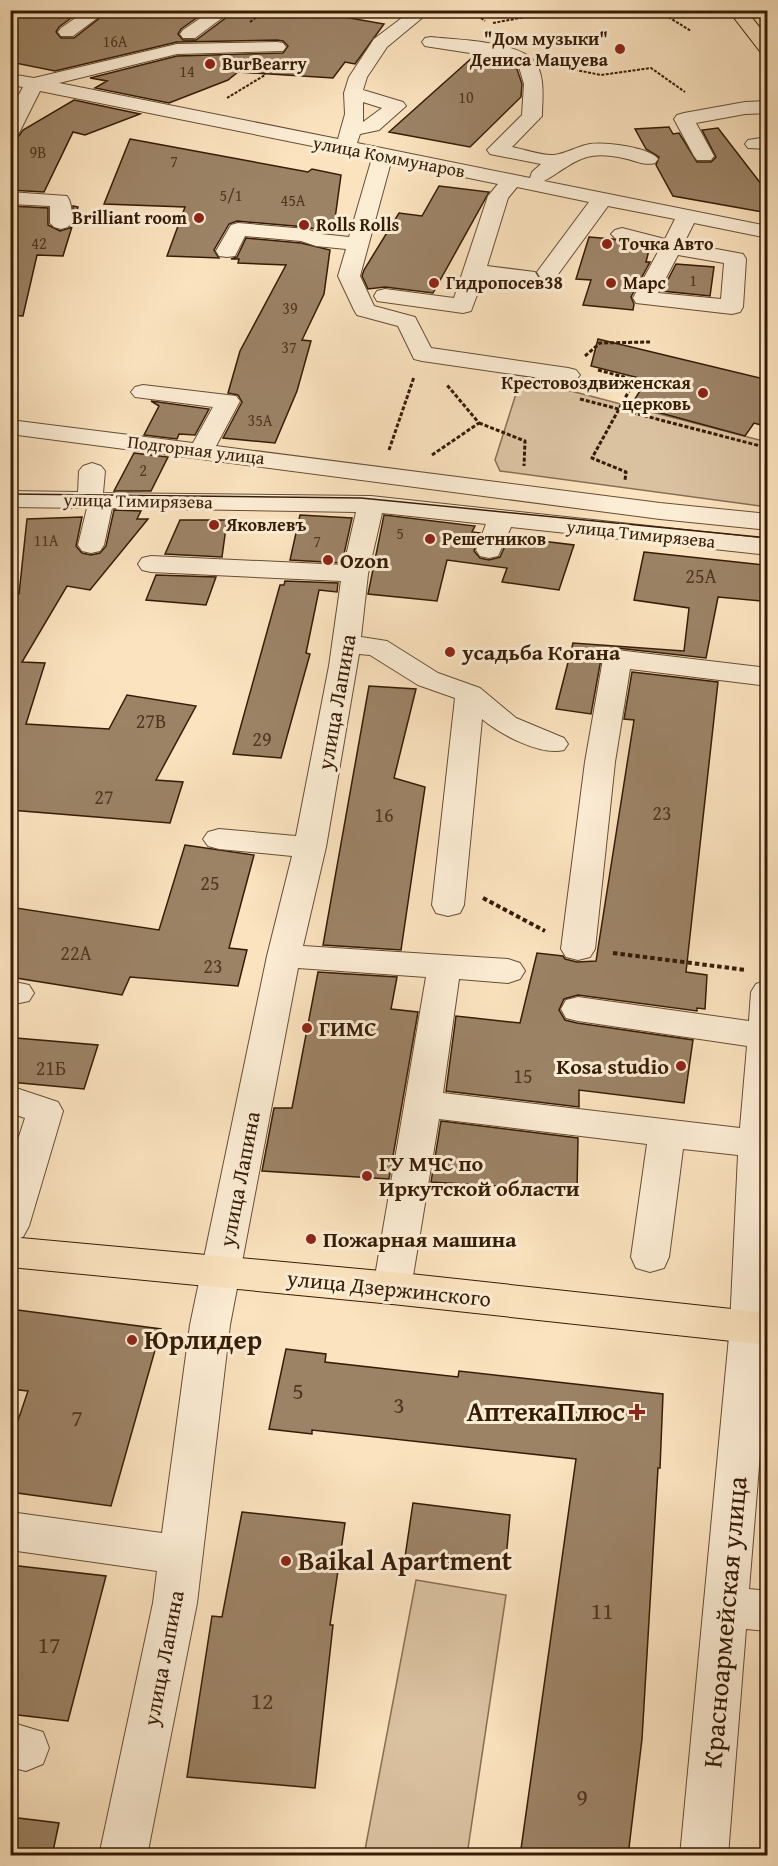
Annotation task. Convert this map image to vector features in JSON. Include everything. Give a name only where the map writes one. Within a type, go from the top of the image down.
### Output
[{"type":"main road","points":[[736,10],[767,49]]},
{"type":"main road","name":"улица Дзержинского","points":[[10,1251],[759,1327]]},
{"type":"street","points":[[67,32],[100,10]]},
{"type":"street","points":[[189,34],[217,15],[195,10]]},
{"type":"street","points":[[348,139],[355,114],[353,93],[358,77],[380,43],[413,18]]},
{"type":"street","points":[[431,42],[508,53],[527,64],[533,84],[532,116],[497,150],[555,161]]},
{"type":"street","points":[[10,131],[34,84],[177,49],[277,47]]},
{"type":"street","name":"улица Коммунаров","points":[[10,79],[348,139],[383,156],[768,232]]},
{"type":"street","points":[[348,139],[372,126],[396,106],[353,93]]},
{"type":"street","points":[[704,156],[684,119],[745,108],[768,107]]},
{"type":"street","points":[[385,296],[463,306],[498,196],[555,161],[583,149],[622,150],[648,159]]},
{"type":"street","points":[[383,156],[349,276],[365,310],[407,322],[422,354],[568,375]]},
{"type":"street","points":[[10,198],[60,200],[61,223]]},
{"type":"street","points":[[548,272],[602,199]]},
{"type":"street","points":[[622,234],[671,247],[735,259],[732,307],[644,298],[671,247],[687,216]]},
{"type":"street","points":[[227,251],[239,222],[306,235],[316,240],[358,244]]},
{"type":"street","points":[[714,255],[736,226]]},
{"type":"street","points":[[474,271],[527,277]]},
{"type":"street","points":[[143,392],[228,401],[201,451]]},
{"type":"street","name":"Подгорная улица","points":[[10,427],[201,451],[376,489]]},
{"type":"street","points":[[91,545],[95,501],[92,471]]},
{"type":"street","name":"улица Тимирязева","points":[[376,489],[501,518],[768,548]]},
{"type":"street","name":"улица Тимирязева","points":[[10,500],[95,501],[376,489],[660,511],[768,522]]},
{"type":"street","name":"улица Лапина","points":[[123,1856],[175,1603],[210,1325],[284,956],[310,847],[346,645],[355,574],[376,489]]},
{"type":"street","points":[[489,550],[501,518]]},
{"type":"street","points":[[151,564],[355,574]]},
{"type":"street","points":[[346,645],[377,647],[428,679],[470,694],[506,724],[552,744]]},
{"type":"street","points":[[578,949],[600,762],[617,658],[768,677]]},
{"type":"street","points":[[449,893],[470,694]]},
{"type":"street","points":[[219,839],[310,847]]},
{"type":"street","points":[[284,956],[508,971]]},
{"type":"street","points":[[392,1288],[444,967]]},
{"type":"street","name":"Красноармейская улица","points":[[704,1856],[747,1609],[759,1327],[765,1036],[762,982]]},
{"type":"street","points":[[578,1009],[765,1036]]},
{"type":"street","points":[[10,1099],[45,1111],[10,1226]]},
{"type":"street","points":[[423,1104],[762,1144]]},
{"type":"street","points":[[650,1257],[667,1134]]},
{"type":"street","points":[[10,1531],[182,1555]]},
{"type":"path","points":[[354,10],[379,12]]},
{"type":"path","points":[[470,10],[490,24],[563,10]]},
{"type":"path","points":[[657,10],[691,31]]},
{"type":"path","points":[[566,68],[601,75],[651,68],[687,94]]},
{"type":"path","points":[[591,363],[584,356],[600,343],[650,342]]},
{"type":"path","points":[[422,354],[479,423],[525,441],[524,471]]},
{"type":"path","points":[[376,489],[422,354]]},
{"type":"path","points":[[597,369],[635,380],[621,410],[592,458],[626,472],[624,484]]},
{"type":"path","points":[[575,398],[768,448]]},
{"type":"path","points":[[424,460],[479,423]]},
{"type":"path","points":[[449,893],[578,949],[762,982]]},
{"type":"shaded area","points":[[521,378],[767,442],[767,507],[500,471],[495,460]]},
{"type":"shaded area","points":[[416,1580],[506,1595],[467,1855],[364,1855]]},
{"type":"building","points":[[10,10],[82,10],[59,27],[56,32],[61,38],[74,38],[110,10],[208,10],[181,29],[178,34],[183,40],[196,40],[227,17],[225,10],[321,13],[384,24],[355,64],[345,62],[333,78],[238,72],[228,80],[169,103],[95,88],[107,81],[90,78],[177,56],[283,53],[288,46],[283,41],[277,40],[177,42],[55,71],[10,62]]},
{"type":"building","points":[[474,56],[504,61],[517,69],[522,84],[521,97],[470,147],[389,132]]},
{"type":"building","points":[[74,100],[140,114],[85,135],[73,132],[44,192],[10,190],[10,139],[18,137],[23,130]]},
{"type":"building","points":[[669,127],[673,134],[679,133],[697,162],[711,162],[716,157],[702,130],[718,128],[768,193],[768,213],[673,196],[656,165],[659,157],[646,149],[635,129]]},
{"type":"building","points":[[130,139],[308,172],[312,169],[341,175],[333,233],[306,227],[237,221],[229,224],[214,250],[219,258],[167,256],[185,207],[104,204]]},
{"type":"building","points":[[439,186],[489,192],[433,293],[385,287],[368,289],[362,276],[364,270],[399,213],[422,216]]},
{"type":"building","points":[[10,206],[48,208],[48,225],[60,231],[70,228],[73,220],[73,206],[78,207],[63,256],[37,255],[23,316],[10,315]]},
{"type":"building","points":[[589,237],[613,239],[649,250],[646,262],[650,262],[631,297],[634,304],[633,310],[583,305],[591,280],[576,279]]},
{"type":"building","points":[[246,238],[301,243],[330,250],[324,294],[302,340],[311,341],[297,391],[275,443],[223,438],[242,402],[238,395],[228,393],[240,351],[286,265],[238,263],[239,259],[231,259],[237,257]]},
{"type":"building","points":[[676,264],[714,267],[710,296],[662,291]]},
{"type":"building","name":"Крестовоздвиженская церковь","points":[[598,339],[768,380],[768,427],[754,423],[745,436],[631,405],[647,380],[591,366]]},
{"type":"building","points":[[151,401],[209,409],[195,435],[179,434],[177,439],[144,435],[159,406]]},
{"type":"building","points":[[134,453],[168,457],[151,491],[114,491]]},
{"type":"building","points":[[114,510],[141,511],[137,519],[148,519],[90,590],[67,586],[22,662],[45,663],[26,724],[109,729],[127,695],[196,706],[156,780],[183,782],[170,823],[10,810],[10,593],[19,594],[27,519],[82,517],[76,546],[82,553],[91,555],[100,553],[106,546]]},
{"type":"building","points":[[300,515],[352,518],[342,563],[290,560]]},
{"type":"building","points":[[384,515],[475,526],[472,532],[480,533],[474,551],[480,558],[489,560],[500,557],[509,537],[574,545],[559,590],[502,582],[507,568],[447,560],[437,601],[368,594]]},
{"type":"building","points":[[180,520],[227,520],[222,557],[165,554]]},
{"type":"building","points":[[644,552],[765,565],[761,601],[718,597],[706,658],[617,648],[606,651],[601,659],[591,714],[556,709],[573,643],[684,651],[689,608],[634,600]]},
{"type":"building","points":[[156,575],[216,577],[206,605],[146,600]]},
{"type":"building","points":[[285,581],[338,583],[337,592],[319,590],[306,653],[310,654],[281,758],[233,754],[280,585],[284,585]]},
{"type":"building","points":[[632,672],[718,682],[686,972],[707,975],[705,1009],[697,1008],[697,1011],[578,995],[564,999],[559,1010],[565,1020],[577,1023],[693,1040],[684,1103],[579,1090],[579,1107],[446,1091],[456,1016],[520,1023],[537,953],[563,956],[565,959],[577,962],[596,961],[634,720],[624,719]]},
{"type":"building","points":[[369,686],[416,689],[394,778],[425,787],[401,950],[323,945]]},
{"type":"building","points":[[185,845],[254,855],[229,948],[247,950],[238,986],[130,977],[122,995],[10,977],[10,907],[159,930]]},
{"type":"building","points":[[318,972],[397,977],[391,1009],[418,1012],[389,1179],[262,1171],[274,1108],[292,1108]]},
{"type":"building","points":[[16,1038],[98,1045],[84,1089],[10,1082],[10,1054]]},
{"type":"building","points":[[441,1121],[578,1138],[577,1191],[431,1182]]},
{"type":"building","points":[[10,1309],[161,1329],[111,1506],[10,1492],[10,1444],[28,1391],[10,1389]]},
{"type":"building","points":[[286,1349],[326,1354],[325,1362],[458,1377],[459,1371],[663,1394],[642,1739],[628,1856],[520,1856],[576,1459],[312,1430],[312,1434],[269,1429]]},
{"type":"building","points":[[413,1503],[510,1515],[505,1570],[405,1557]]},
{"type":"building","points":[[242,1512],[345,1523],[330,1625],[333,1625],[315,1788],[187,1777],[212,1616],[222,1617]]},
{"type":"building","points":[[10,1565],[106,1576],[68,1721],[10,1714]]},
{"type":"building","points":[[10,1817],[59,1823],[52,1856],[10,1856]]},
{"type":"tram line","points":[[10,494],[361,498],[768,538]]},
{"type":"place","name":"\"Дом музыки\" Дениса Мацуева","points":[[620,49]]},
{"type":"place","name":"BurBearry","points":[[210,64]]},
{"type":"place","name":"Brilliant room","points":[[199,218]]},
{"type":"place","name":"Rolls Rolls","points":[[304,225]]},
{"type":"place","name":"Точка Авто","points":[[607,244]]},
{"type":"place","name":"Гидропосев38","points":[[434,283]]},
{"type":"place","name":"Марс","points":[[611,283]]},
{"type":"place","name":"Крестовоздвиженская церковь","points":[[703,393]]},
{"type":"place","name":"Яковлевъ","points":[[214,525]]},
{"type":"place","name":"Решетников","points":[[430,539]]},
{"type":"place","name":"Ozon","points":[[328,560]]},
{"type":"place","name":"усадьба Когана","points":[[450,652]]},
{"type":"place","name":"ГИМС","points":[[307,1028]]},
{"type":"place","name":"Kosa studio","points":[[681,1066]]},
{"type":"place","name":"ГУ МЧС по Иркутской области","points":[[367,1176]]},
{"type":"place","name":"Пожарная машина","points":[[311,1239]]},
{"type":"place","name":"Юрлидер","points":[[132,1340]]},
{"type":"place","name":"АптекаПлюс","points":[[637,1412]]},
{"type":"place","name":"Baikal Apartment","points":[[286,1561]]}]
